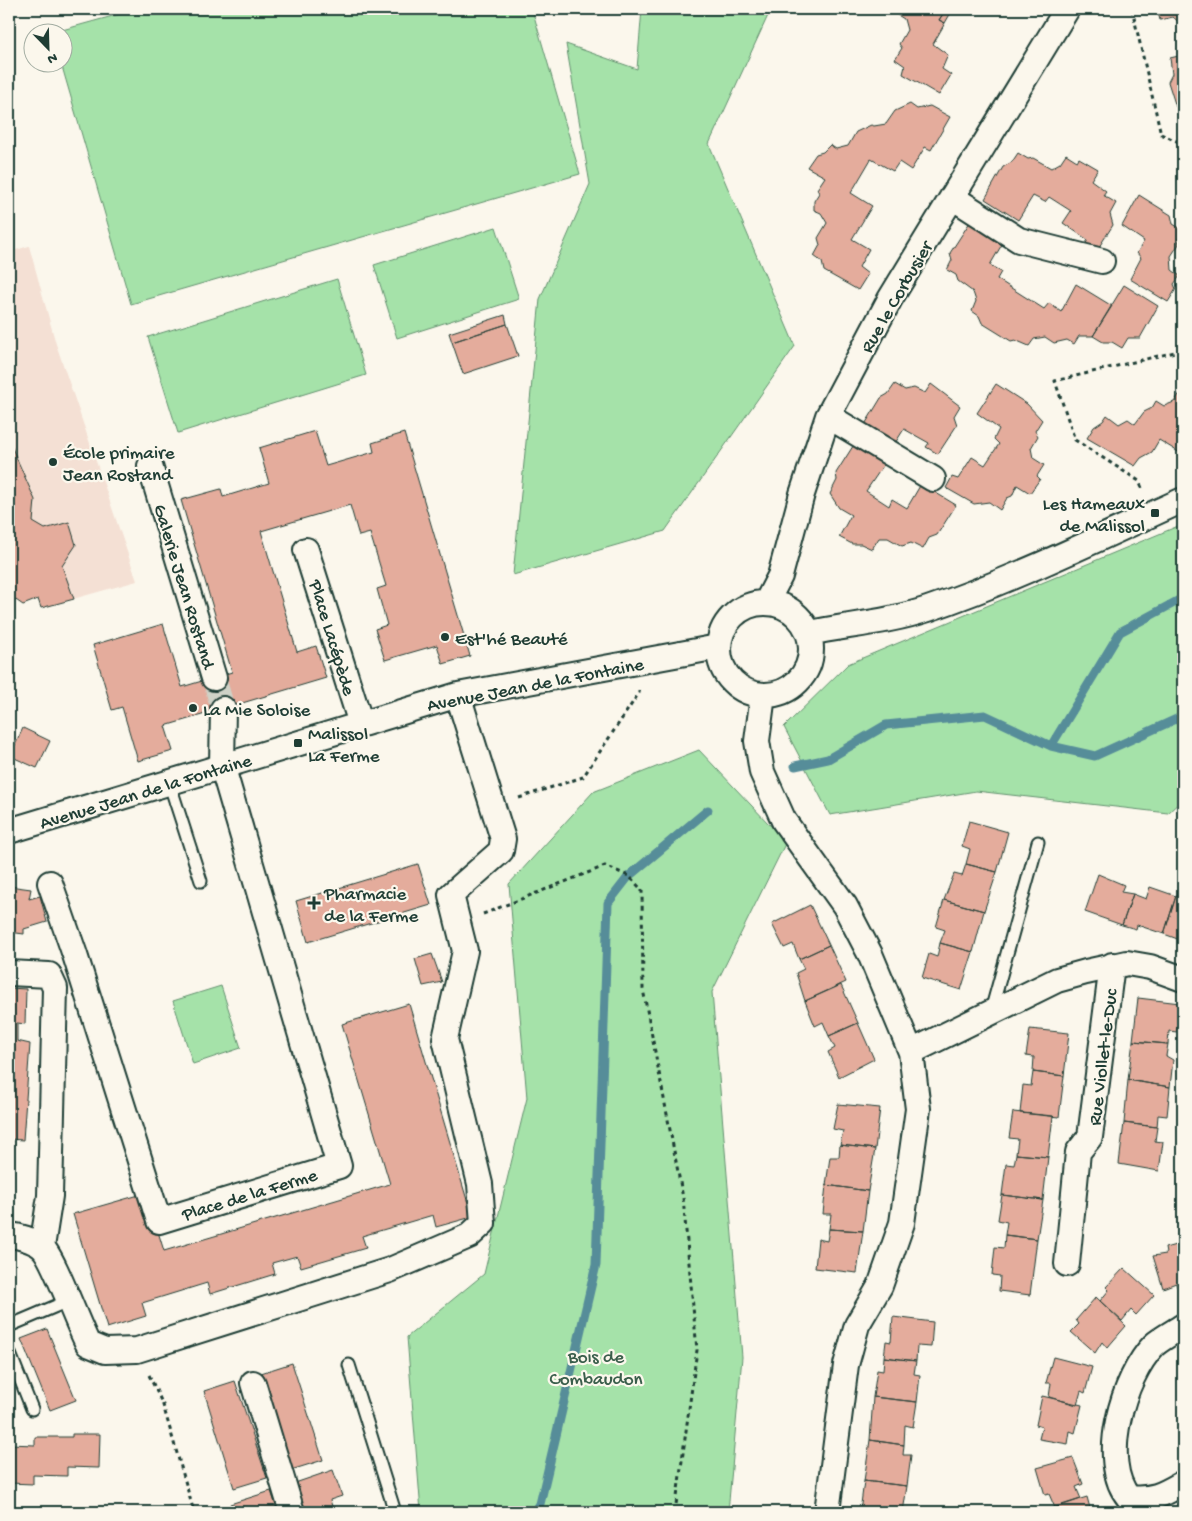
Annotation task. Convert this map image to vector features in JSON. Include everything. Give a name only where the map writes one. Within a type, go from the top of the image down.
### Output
[{"type":"street","name":"Rue le Corbusier","points":[[766,603],[780,576],[802,494],[828,416],[890,299],[1067,9]]},
{"type":"street","points":[[952,197],[1019,240],[1102,261]]},
{"type":"street","points":[[828,416],[933,479]]},
{"type":"street","name":"Galerie Jean Rostand","points":[[150,466],[214,678]]},
{"type":"street","points":[[808,633],[849,627],[926,610],[1083,547],[1183,500]]},
{"type":"street","name":"Place Lacépède","points":[[306,550],[361,724]]},
{"type":"street","points":[[766,603],[788,609],[797,616],[808,633],[811,652],[804,674],[784,691],[763,695],[751,693],[736,686],[726,674],[720,661],[718,647],[723,629],[738,611],[754,604],[766,603]]},
{"type":"street","name":"Avenue Jean de la Fontaine","points":[[9,831],[458,695],[718,647]]},
{"type":"street","points":[[9,1235],[42,1247],[56,1271],[88,1344],[105,1351],[137,1350],[390,1270],[469,1236],[483,1223],[480,1184],[445,1039],[465,951],[451,895],[501,851],[503,839],[458,695]]},
{"type":"street","points":[[763,695],[757,741],[762,772],[784,821],[845,906],[870,954],[911,1052],[918,1109],[902,1223],[880,1286],[856,1325],[846,1365],[827,1512]]},
{"type":"street","points":[[222,766],[223,709]]},
{"type":"street","name":"Place de la Ferme","points":[[50,884],[76,955],[159,1221],[339,1166],[222,766]]},
{"type":"street","name":"Rue Viollet-le-Duc","points":[[911,1052],[1057,980],[1112,965],[1127,963],[1150,967],[1183,979]]},
{"type":"street","name":"Rue Viollet-le-Duc","points":[[1067,1264],[1078,1152],[1090,1137],[1112,965]]},
{"type":"street","points":[[9,973],[49,975],[55,988],[50,1196],[42,1247]]},
{"type":"street","points":[[1183,1326],[1155,1345],[1134,1373],[1120,1417],[1114,1461],[1120,1488],[1129,1498],[1146,1499],[1158,1497],[1183,1483]]},
{"type":"street","points":[[253,1383],[292,1512]]},
{"type":"lane","points":[[169,782],[200,881]]},
{"type":"lane","points":[[990,1013],[1038,842]]},
{"type":"lane","points":[[9,1326],[68,1301]]},
{"type":"lane","points":[[9,1351],[32,1409]]},
{"type":"lane","points":[[349,1365],[396,1512]]},
{"type":"path","points":[[1132,9],[1161,134],[1183,144]]},
{"type":"path","points":[[1155,513],[1139,481],[1075,440],[1055,381],[1183,350]]},
{"type":"path","points":[[492,806],[583,777],[639,693],[638,661]]},
{"type":"path","points":[[458,924],[605,866],[629,876],[642,890],[643,989],[683,1198],[697,1350],[675,1512]]},
{"type":"path","points":[[137,1350],[164,1405],[194,1512]]},
{"type":"shaded area","name":"École primaire Jean Rostand","points":[[29,246],[56,344],[137,581],[41,608],[38,599],[23,605],[13,598],[9,599],[9,252]]},
{"type":"green space","points":[[138,9],[532,9],[580,174],[131,304],[64,72],[72,72],[72,27]]},
{"type":"green space","points":[[642,9],[771,9],[709,144],[795,346],[665,531],[513,575],[540,299],[590,184],[566,44],[637,69]]},
{"type":"green space","points":[[496,227],[519,299],[397,338],[374,265]]},
{"type":"green space","points":[[337,279],[366,375],[178,433],[148,337]]},
{"type":"green space","points":[[1183,524],[1183,799],[1168,813],[976,791],[830,815],[784,727],[848,664]]},
{"type":"green space","name":"Bois de Combaudon","points":[[699,750],[786,842],[712,992],[742,1357],[728,1512],[421,1512],[407,1337],[484,1274],[527,1098],[509,884],[593,792]]},
{"type":"green space","points":[[221,986],[241,1048],[193,1064],[173,1001]]},
{"type":"building","points":[[899,9],[946,9],[939,20],[945,23],[933,44],[948,55],[942,69],[951,75],[939,95],[903,74],[905,66],[895,59],[902,48],[899,44],[907,30],[904,19],[896,14]]},
{"type":"building","points":[[946,9],[953,9],[945,23],[939,20]]},
{"type":"building","points":[[1157,9],[1183,9],[1183,33],[1180,23],[1173,17],[1160,20]]},
{"type":"building","points":[[1183,55],[1183,119],[1181,112],[1176,107],[1168,82],[1172,74],[1170,58]]},
{"type":"building","points":[[910,104],[917,109],[930,106],[950,117],[931,150],[925,147],[911,170],[899,162],[893,171],[871,159],[851,193],[872,206],[852,239],[869,249],[859,267],[868,274],[858,290],[824,271],[822,262],[814,256],[820,245],[818,238],[827,223],[821,213],[814,210],[814,201],[819,193],[817,189],[825,177],[807,167],[816,154],[823,152],[830,145],[836,149],[848,146],[856,132],[871,125],[886,124],[895,111]]},
{"type":"building","points":[[1018,153],[1028,159],[1033,158],[1051,168],[1060,163],[1066,154],[1077,161],[1079,158],[1098,169],[1091,180],[1106,191],[1103,195],[1116,203],[1110,214],[1113,225],[1097,250],[1086,243],[1088,240],[1063,223],[1071,211],[1049,197],[1045,202],[1033,196],[1018,220],[985,199],[1003,167],[1012,162]]},
{"type":"building","points":[[1139,195],[1171,215],[1173,224],[1183,230],[1178,239],[1179,244],[1171,256],[1172,270],[1180,276],[1174,284],[1176,289],[1168,302],[1130,279],[1141,258],[1137,253],[1144,241],[1122,226]]},
{"type":"building","points":[[970,222],[1004,241],[990,265],[1001,272],[997,279],[1044,309],[1049,303],[1061,312],[1076,284],[1112,306],[1093,336],[1079,336],[1074,344],[1067,340],[1054,343],[1045,337],[1034,339],[1029,346],[1015,340],[1011,341],[982,323],[979,316],[972,311],[976,301],[973,292],[958,281],[956,275],[947,270],[952,260],[950,253]]},
{"type":"building","points":[[1124,285],[1158,306],[1140,338],[1128,338],[1122,348],[1112,342],[1103,342],[1093,336]]},
{"type":"building","points":[[505,315],[507,324],[452,342],[449,333]]},
{"type":"building","points":[[507,324],[518,356],[463,374],[452,342]]},
{"type":"building","points":[[895,384],[905,390],[914,388],[925,393],[931,384],[960,406],[954,416],[957,425],[938,454],[926,447],[929,443],[904,429],[892,448],[861,431],[881,398],[888,394]]},
{"type":"building","points":[[996,384],[1027,404],[1042,420],[1035,431],[1038,436],[1031,448],[1033,458],[1044,465],[1037,476],[1040,479],[1030,493],[1017,485],[1012,496],[1007,498],[1000,510],[989,502],[974,504],[946,488],[952,477],[958,479],[972,457],[985,465],[999,444],[994,439],[999,429],[977,413]]},
{"type":"building","points":[[1183,389],[1183,448],[1180,453],[1159,440],[1152,452],[1141,458],[1135,466],[1087,438],[1094,427],[1103,421],[1107,415],[1119,424],[1128,419],[1135,424],[1144,412],[1152,408],[1156,401],[1164,406],[1174,402]]},
{"type":"building","points":[[315,431],[326,466],[374,452],[372,443],[404,433],[470,656],[443,664],[437,645],[385,660],[375,629],[387,625],[377,589],[386,586],[370,533],[359,536],[350,505],[261,531],[297,652],[316,646],[326,678],[165,726],[173,751],[138,761],[122,707],[112,710],[93,645],[163,624],[182,687],[232,672],[181,500],[221,489],[223,497],[269,483],[259,448]]},
{"type":"building","points":[[9,441],[35,500],[33,522],[45,529],[69,522],[76,545],[62,566],[74,599],[41,608],[38,599],[23,605],[13,598],[9,599]]},
{"type":"building","points":[[855,443],[887,460],[866,491],[889,506],[892,499],[907,508],[921,484],[956,505],[937,535],[929,538],[923,549],[911,543],[902,546],[888,538],[879,538],[872,549],[861,544],[852,544],[839,537],[851,515],[839,508],[830,494],[837,480],[836,473]]},
{"type":"building","points":[[23,728],[50,741],[37,768],[10,756]]},
{"type":"building","points":[[969,821],[1008,832],[997,872],[966,864],[970,849],[962,846]]},
{"type":"building","points":[[418,864],[431,905],[308,942],[296,901]]},
{"type":"building","points":[[966,864],[997,872],[984,911],[944,900],[954,874],[962,876]]},
{"type":"building","points":[[1098,874],[1124,885],[1121,892],[1133,894],[1122,925],[1085,912]]},
{"type":"building","points":[[9,886],[31,889],[29,899],[40,896],[47,922],[24,929],[24,934],[9,932]]},
{"type":"building","points":[[1150,887],[1176,896],[1164,934],[1137,925],[1136,929],[1122,925],[1133,894],[1146,899]]},
{"type":"building","points":[[1176,896],[1183,899],[1183,941],[1164,934]]},
{"type":"building","points":[[944,900],[984,911],[973,952],[940,943],[945,930],[936,927]]},
{"type":"building","points":[[810,905],[829,945],[799,959],[793,944],[784,948],[772,924]]},
{"type":"building","points":[[940,943],[973,952],[961,990],[922,978],[929,954],[937,957]]},
{"type":"building","points":[[829,945],[846,982],[805,1001],[796,973],[804,969],[799,959]]},
{"type":"building","points":[[432,954],[442,982],[423,986],[415,959]]},
{"type":"building","points":[[841,985],[858,1023],[829,1036],[823,1022],[815,1026],[805,1001]]},
{"type":"building","points":[[9,988],[26,989],[25,1024],[17,1023],[17,1041],[30,1044],[23,1140],[9,1139]]},
{"type":"building","points":[[1138,998],[1180,1003],[1177,1032],[1169,1031],[1168,1044],[1133,1041]]},
{"type":"building","points":[[409,1004],[472,1217],[436,1227],[433,1215],[362,1236],[366,1248],[301,1267],[297,1256],[272,1263],[275,1274],[210,1294],[207,1283],[142,1303],[146,1316],[107,1328],[73,1214],[146,1193],[164,1251],[390,1184],[342,1024]]},
{"type":"building","points":[[858,1023],[874,1059],[839,1077],[828,1052],[835,1048],[829,1036]]},
{"type":"building","points":[[1030,1029],[1069,1033],[1064,1076],[1033,1072],[1034,1057],[1026,1056]]},
{"type":"building","points":[[1133,1041],[1168,1044],[1166,1056],[1173,1060],[1170,1087],[1128,1080]]},
{"type":"building","points":[[1033,1072],[1064,1076],[1059,1117],[1020,1113],[1023,1085],[1031,1086]]},
{"type":"building","points":[[1128,1080],[1170,1087],[1167,1116],[1158,1115],[1157,1127],[1124,1123]]},
{"type":"building","points":[[838,1104],[880,1108],[875,1149],[840,1145],[843,1131],[833,1129]]},
{"type":"building","points":[[1013,1112],[1053,1116],[1048,1157],[1016,1154],[1018,1139],[1009,1138]]},
{"type":"building","points":[[1124,1123],[1157,1127],[1155,1141],[1163,1142],[1159,1171],[1119,1164]]},
{"type":"building","points":[[840,1145],[875,1149],[868,1191],[826,1185],[830,1157],[839,1157]]},
{"type":"building","points":[[1016,1154],[1048,1157],[1043,1200],[1002,1195],[1006,1164],[1014,1165]]},
{"type":"building","points":[[826,1185],[868,1191],[863,1231],[829,1229],[831,1214],[823,1214]]},
{"type":"building","points":[[1002,1195],[1043,1200],[1037,1239],[1005,1235],[1007,1222],[998,1220]]},
{"type":"building","points":[[829,1229],[863,1231],[857,1273],[815,1268],[818,1239],[827,1241]]},
{"type":"building","points":[[1005,1235],[1037,1239],[1030,1295],[999,1291],[1000,1276],[992,1275],[995,1247],[1004,1248]]},
{"type":"building","points":[[1183,1243],[1183,1285],[1177,1287],[1176,1283],[1163,1288],[1153,1256],[1166,1254],[1165,1248]]},
{"type":"building","points":[[1124,1268],[1154,1295],[1136,1315],[1131,1310],[1122,1321],[1100,1301],[1109,1290],[1106,1287]]},
{"type":"building","points":[[9,1274],[14,1296],[9,1297]]},
{"type":"building","points":[[1096,1297],[1126,1326],[1107,1348],[1102,1342],[1095,1353],[1071,1332],[1079,1324],[1076,1320]]},
{"type":"building","points":[[893,1317],[933,1322],[931,1347],[917,1346],[916,1361],[884,1357],[886,1341],[891,1342]]},
{"type":"building","points":[[47,1329],[76,1400],[50,1410],[21,1339]]},
{"type":"building","points":[[884,1357],[916,1361],[914,1374],[920,1375],[917,1402],[873,1397],[877,1370],[883,1371]]},
{"type":"building","points":[[1053,1357],[1092,1367],[1085,1393],[1081,1391],[1077,1405],[1049,1397],[1051,1383],[1046,1383]]},
{"type":"building","points":[[292,1363],[323,1460],[291,1470],[261,1373]]},
{"type":"building","points":[[235,1381],[267,1478],[234,1488],[204,1391]]},
{"type":"building","points":[[1042,1396],[1082,1405],[1075,1433],[1070,1431],[1068,1444],[1039,1439],[1042,1427],[1036,1425]]},
{"type":"building","points":[[873,1397],[917,1402],[913,1427],[905,1425],[904,1445],[870,1440]]},
{"type":"building","points":[[72,1434],[100,1434],[99,1468],[67,1467],[67,1476],[33,1475],[33,1484],[9,1483],[9,1444],[35,1445],[35,1437],[72,1437]]},
{"type":"building","points":[[870,1440],[904,1445],[903,1455],[911,1455],[907,1486],[864,1481]]},
{"type":"building","points":[[1073,1458],[1083,1484],[1076,1487],[1081,1499],[1055,1508],[1049,1494],[1045,1495],[1037,1468]]},
{"type":"building","points":[[333,1470],[342,1496],[330,1500],[334,1512],[304,1512],[295,1483]]},
{"type":"building","points":[[864,1481],[907,1486],[903,1512],[860,1512]]},
{"type":"building","points":[[271,1491],[278,1512],[232,1512],[230,1504]]},
{"type":"building","points":[[1087,1497],[1091,1512],[1050,1512],[1049,1509]]},
{"type":"waterway","points":[[795,766],[828,759],[886,725],[985,715],[1051,746],[1120,632],[1183,598]]},
{"type":"waterway","points":[[1051,746],[1095,756],[1183,716]]},
{"type":"waterway","points":[[535,1512],[540,1504],[596,1265],[608,903],[629,876],[708,810]]},
{"type":"tunnel","points":[[214,678],[223,709]]},
{"type":"place","name":"École primaire Jean Rostand","points":[[53,462]]},
{"type":"place","name":"Les Hameaux de Malissol","points":[[1155,513]]},
{"type":"place","name":"Est'hé Beauté","points":[[445,637]]},
{"type":"place","name":"La Mie Soloise","points":[[193,708]]},
{"type":"place","name":"Malissol La Ferme","points":[[298,743]]},
{"type":"place","name":"Pharmacie de la Ferme","points":[[314,903]]}]
